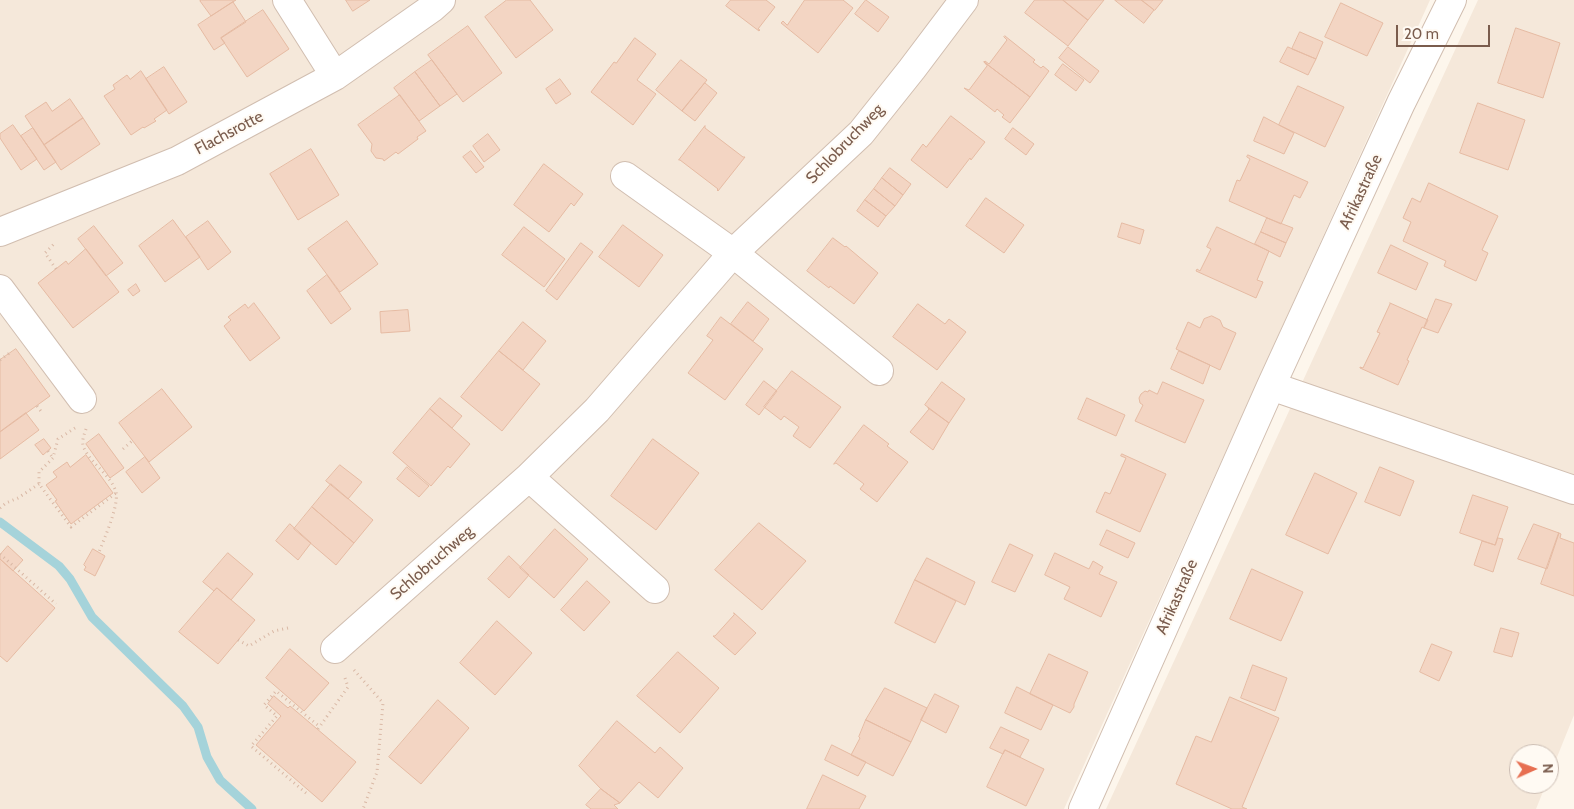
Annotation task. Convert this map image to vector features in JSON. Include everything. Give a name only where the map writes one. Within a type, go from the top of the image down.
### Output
[{"type":"street","points":[[287,0],[336,76]]},
{"type":"street","name":"Flachsrotte","points":[[0,232],[177,161],[336,76],[441,0]]},
{"type":"street","name":"Schlobruchweg","points":[[335,649],[529,478],[597,410],[733,253],[861,133],[964,0]]},
{"type":"street","name":"Afrikastraße","points":[[1083,809],[1401,102],[1452,0]]},
{"type":"street","points":[[625,176],[733,253],[878,371]]},
{"type":"street","points":[[0,289],[82,411]]},
{"type":"street","points":[[1272,386],[1574,490]]},
{"type":"street","points":[[529,478],[655,589]]},
{"type":"path","points":[[37,406],[43,414]]},
{"type":"path","points":[[82,411],[58,439],[53,458],[39,472],[39,484],[71,526],[116,492]]},
{"type":"path","points":[[86,429],[83,438],[83,448],[116,492],[116,502],[112,517],[99,552]]},
{"type":"path","points":[[123,449],[132,441]]},
{"type":"path","points":[[48,451],[53,458]]},
{"type":"path","points":[[0,508],[39,484]]},
{"type":"path","points":[[0,554],[56,604]]},
{"type":"path","points":[[238,640],[249,646],[274,631],[288,628]]},
{"type":"path","points":[[306,792],[251,746],[277,716],[264,705],[276,691],[319,728],[348,687],[335,649]]},
{"type":"path","points":[[335,649],[383,703],[377,772],[363,809]]},
{"type":"shaded area","points":[[0,0],[1430,0],[1064,809],[0,809]]},
{"type":"shaded area","points":[[1478,0],[1574,0],[1574,715],[1559,752],[1559,744],[1509,744],[1509,794],[1542,794],[1536,809],[1106,809]]},
{"type":"building","points":[[236,0],[211,16],[200,1]]},
{"type":"building","points":[[346,0],[370,0],[353,11]]},
{"type":"building","points":[[507,0],[530,0],[553,30],[516,58],[485,17]]},
{"type":"building","points":[[731,0],[766,0],[775,7],[758,29],[759,31],[726,6]]},
{"type":"building","points":[[805,0],[843,0],[853,8],[818,53],[781,23],[783,21],[787,25]]},
{"type":"building","points":[[866,0],[889,17],[878,32],[855,14]]},
{"type":"building","points":[[1035,0],[1063,0],[1088,20],[1068,46],[1025,13]]},
{"type":"building","points":[[1063,0],[1104,0],[1088,20]]},
{"type":"building","points":[[1115,0],[1141,0],[1154,10],[1144,23]]},
{"type":"building","points":[[1142,0],[1163,0],[1155,10]]},
{"type":"building","points":[[233,2],[246,22],[221,38],[225,43],[214,50],[198,25]]},
{"type":"building","points":[[1341,3],[1383,23],[1367,56],[1325,37]]},
{"type":"building","points":[[263,10],[289,49],[247,77],[221,38]]},
{"type":"building","points":[[468,26],[502,73],[463,102],[428,55]]},
{"type":"building","points":[[1516,28],[1560,43],[1543,98],[1498,83]]},
{"type":"building","points":[[1300,32],[1323,42],[1316,59],[1292,49]]},
{"type":"building","points":[[1005,36],[1035,60],[1033,62],[1049,71],[1030,97],[984,62],[989,64],[1007,40]]},
{"type":"building","points":[[635,38],[656,54],[637,80],[656,94],[633,125],[591,92]]},
{"type":"building","points":[[1068,47],[1099,71],[1090,83],[1059,58]]},
{"type":"building","points":[[1288,47],[1316,59],[1308,75],[1280,62]]},
{"type":"building","points":[[432,60],[457,94],[440,106],[415,72]]},
{"type":"building","points":[[681,60],[707,80],[682,111],[656,90]]},
{"type":"building","points":[[984,62],[1030,97],[1010,123],[1002,117],[1004,115],[997,109],[995,112],[964,88],[969,90],[987,66]]},
{"type":"building","points":[[1063,64],[1084,80],[1076,91],[1055,75]]},
{"type":"building","points":[[164,67],[187,102],[169,114],[146,79]]},
{"type":"building","points":[[141,71],[167,110],[154,119],[156,121],[131,135],[104,96],[115,89],[113,85],[127,75],[130,79]]},
{"type":"building","points":[[415,72],[440,106],[419,121],[394,88]]},
{"type":"building","points":[[560,79],[571,94],[556,104],[546,89]]},
{"type":"building","points":[[705,83],[717,93],[695,121],[682,111]]},
{"type":"building","points":[[1298,86],[1344,107],[1325,147],[1279,125]]},
{"type":"building","points":[[400,95],[426,131],[398,154],[396,152],[384,161],[383,159],[376,158],[371,151],[372,144],[358,125]]},
{"type":"building","points":[[70,99],[83,118],[44,145],[25,116],[46,102],[52,111]]},
{"type":"building","points":[[1478,103],[1525,120],[1508,170],[1460,153]]},
{"type":"building","points":[[951,116],[985,142],[947,188],[911,160],[923,144],[926,147]]},
{"type":"building","points":[[1264,117],[1294,133],[1284,154],[1254,141]]},
{"type":"building","points":[[83,118],[100,144],[61,170],[44,145]]},
{"type":"building","points":[[13,125],[37,159],[21,170],[0,138],[0,134]]},
{"type":"building","points":[[705,126],[705,128],[745,157],[718,191],[718,189],[679,160]]},
{"type":"building","points":[[33,128],[56,162],[44,170],[21,136]]},
{"type":"building","points":[[1013,128],[1034,144],[1026,155],[1005,139]]},
{"type":"building","points":[[488,134],[500,150],[484,162],[473,146]]},
{"type":"building","points":[[311,149],[339,195],[298,220],[270,174]]},
{"type":"building","points":[[471,151],[484,167],[476,173],[463,157]]},
{"type":"building","points":[[1248,155],[1308,182],[1300,198],[1294,195],[1281,224],[1229,201],[1237,180],[1240,181],[1250,159],[1247,157]]},
{"type":"building","points":[[544,164],[583,194],[574,206],[571,203],[549,232],[514,205]]},
{"type":"building","points":[[890,168],[911,184],[903,195],[882,178]]},
{"type":"building","points":[[882,178],[903,195],[895,206],[874,189]]},
{"type":"building","points":[[1429,183],[1498,216],[1482,250],[1488,253],[1476,281],[1444,266],[1446,261],[1403,241],[1411,222],[1403,218],[1412,198],[1420,202]]},
{"type":"building","points":[[874,189],[895,206],[886,216],[865,200]]},
{"type":"building","points":[[986,198],[1024,225],[1004,253],[966,226]]},
{"type":"building","points":[[865,200],[886,216],[878,227],[857,211]]},
{"type":"building","points":[[1267,218],[1293,228],[1286,243],[1261,232]]},
{"type":"building","points":[[173,220],[200,257],[165,282],[139,246]]},
{"type":"building","points":[[208,221],[231,252],[208,270],[186,237]]},
{"type":"building","points":[[347,221],[378,264],[340,292],[308,249]]},
{"type":"building","points":[[1122,223],[1144,230],[1140,244],[1118,237]]},
{"type":"building","points":[[623,225],[663,255],[639,287],[599,257]]},
{"type":"building","points":[[94,226],[123,263],[106,276],[78,239]]},
{"type":"building","points":[[524,227],[565,259],[544,287],[502,255]]},
{"type":"building","points":[[1217,227],[1269,251],[1257,280],[1263,282],[1256,298],[1196,271],[1197,269],[1200,271],[1211,249],[1207,247]]},
{"type":"building","points":[[1261,232],[1286,243],[1280,257],[1255,244]]},
{"type":"building","points":[[833,238],[846,246],[878,273],[854,304],[807,271]]},
{"type":"building","points":[[581,243],[593,252],[557,300],[546,291]]},
{"type":"building","points":[[1391,245],[1428,263],[1416,290],[1378,273]]},
{"type":"building","points":[[86,249],[119,292],[73,328],[38,283],[66,261],[68,264]]},
{"type":"building","points":[[327,275],[351,309],[331,324],[307,291]]},
{"type":"building","points":[[136,284],[140,291],[133,296],[128,290]]},
{"type":"building","points":[[1436,299],[1452,304],[1438,333],[1424,328]]},
{"type":"building","points":[[748,302],[769,319],[753,341],[731,324]]},
{"type":"building","points":[[254,303],[280,338],[250,361],[224,326],[231,320],[228,317],[245,304],[248,308]]},
{"type":"building","points":[[1390,303],[1428,320],[1424,328],[1422,327],[1398,385],[1360,368],[1363,368],[1380,333],[1377,332]]},
{"type":"building","points":[[918,304],[945,324],[949,319],[966,332],[937,370],[893,337]]},
{"type":"building","points":[[408,310],[410,331],[381,333],[380,312]]},
{"type":"building","points":[[1212,316],[1220,320],[1223,327],[1236,333],[1220,370],[1176,349],[1188,322],[1200,328],[1204,319]]},
{"type":"building","points":[[721,317],[763,349],[725,400],[688,373],[713,340],[707,336]]},
{"type":"building","points":[[523,322],[546,341],[523,370],[499,351]]},
{"type":"building","points":[[16,349],[50,396],[0,432],[0,360]]},
{"type":"building","points":[[499,351],[540,384],[502,431],[461,397]]},
{"type":"building","points":[[1179,351],[1210,365],[1203,384],[1171,369]]},
{"type":"building","points":[[792,371],[841,407],[810,448],[793,436],[799,427],[784,416],[781,420],[764,407]]},
{"type":"building","points":[[764,381],[777,391],[759,415],[746,405]]},
{"type":"building","points":[[942,382],[965,399],[949,423],[925,405]]},
{"type":"building","points":[[1163,382],[1204,400],[1185,443],[1135,421],[1143,405],[1140,403],[1139,398],[1141,394],[1149,390],[1157,394]]},
{"type":"building","points":[[162,389],[192,427],[149,462],[119,423]]},
{"type":"building","points":[[440,398],[462,416],[452,428],[430,409]]},
{"type":"building","points":[[1087,398],[1125,415],[1116,436],[1078,419]]},
{"type":"building","points":[[928,408],[949,423],[933,450],[910,432]]},
{"type":"building","points":[[430,409],[470,444],[450,468],[448,466],[431,486],[393,453]]},
{"type":"building","points":[[26,413],[39,430],[0,459],[0,432]]},
{"type":"building","points":[[864,425],[889,444],[887,446],[908,462],[877,502],[860,489],[864,484],[836,463],[834,464]]},
{"type":"building","points":[[99,434],[124,468],[110,478],[86,444]]},
{"type":"building","points":[[44,439],[51,448],[43,455],[35,445]]},
{"type":"building","points":[[653,439],[699,473],[656,530],[611,496]]},
{"type":"building","points":[[1122,454],[1166,474],[1140,532],[1096,512],[1105,492],[1110,494],[1126,458],[1121,456]]},
{"type":"building","points":[[86,455],[113,493],[71,524],[46,485],[57,477],[53,472],[67,462],[70,467]]},
{"type":"building","points":[[145,457],[160,478],[142,493],[126,472]]},
{"type":"building","points":[[340,465],[362,482],[348,499],[326,481]]},
{"type":"building","points":[[407,467],[429,486],[419,497],[397,479]]},
{"type":"building","points":[[1380,467],[1414,481],[1400,516],[1365,502]]},
{"type":"building","points":[[1315,473],[1357,493],[1328,554],[1286,535]]},
{"type":"building","points":[[331,484],[373,520],[354,543],[312,507]]},
{"type":"building","points":[[1473,495],[1508,507],[1495,545],[1460,533]]},
{"type":"building","points":[[312,507],[354,543],[336,565],[294,529]]},
{"type":"building","points":[[759,523],[806,561],[762,610],[715,570]]},
{"type":"building","points":[[290,524],[311,543],[298,560],[276,541]]},
{"type":"building","points":[[1534,524],[1559,533],[1547,569],[1518,559]]},
{"type":"building","points":[[555,529],[588,559],[554,598],[520,568]]},
{"type":"building","points":[[1107,530],[1135,543],[1128,558],[1100,545]]},
{"type":"building","points":[[1559,533],[1561,534],[1560,538],[1574,543],[1574,596],[1541,584]]},
{"type":"building","points":[[1498,538],[1503,539],[1493,572],[1474,565],[1482,541],[1495,545]]},
{"type":"building","points":[[1010,544],[1033,555],[1015,592],[992,582]]},
{"type":"building","points":[[8,546],[23,560],[13,571],[0,559],[0,555]]},
{"type":"building","points":[[93,549],[105,556],[95,576],[84,570],[86,567],[84,565]]},
{"type":"building","points":[[228,553],[253,574],[231,600],[217,588],[214,591],[203,582]]},
{"type":"building","points":[[1055,553],[1089,569],[1093,561],[1103,567],[1099,574],[1117,582],[1101,617],[1064,599],[1070,587],[1045,575]]},
{"type":"building","points":[[509,556],[529,575],[509,598],[488,579]]},
{"type":"building","points":[[927,558],[975,582],[965,605],[915,580]]},
{"type":"building","points":[[0,559],[55,608],[7,662],[0,656]]},
{"type":"building","points":[[1252,569],[1303,592],[1281,641],[1230,619]]},
{"type":"building","points":[[915,580],[956,601],[935,643],[895,623]]},
{"type":"building","points":[[587,581],[610,602],[584,631],[561,610]]},
{"type":"building","points":[[217,588],[255,620],[218,664],[179,632]]},
{"type":"building","points":[[734,613],[756,633],[735,655],[713,636]]},
{"type":"building","points":[[497,621],[532,653],[495,695],[460,663]]},
{"type":"building","points":[[1501,628],[1519,633],[1512,657],[1494,652]]},
{"type":"building","points":[[1432,644],[1452,652],[1439,681],[1420,672]]},
{"type":"building","points":[[290,649],[329,683],[304,711],[266,678]]},
{"type":"building","points":[[678,652],[719,688],[680,733],[637,696]]},
{"type":"building","points":[[1049,654],[1088,672],[1070,713],[1030,694]]},
{"type":"building","points":[[1253,665],[1287,678],[1275,711],[1241,698]]},
{"type":"building","points":[[1017,687],[1053,705],[1041,730],[1005,713]]},
{"type":"building","points":[[885,688],[927,708],[911,742],[866,720]]},
{"type":"building","points":[[935,694],[959,706],[946,733],[921,720]]},
{"type":"building","points":[[274,696],[288,708],[290,706],[356,762],[322,802],[256,745],[281,716],[268,704]]},
{"type":"building","points":[[1230,697],[1279,718],[1242,807],[1247,809],[1232,809],[1176,784],[1196,736],[1211,742]]},
{"type":"building","points":[[438,700],[469,728],[421,784],[389,757]]},
{"type":"building","points":[[866,720],[911,742],[893,776],[851,755],[860,738]]},
{"type":"building","points":[[617,721],[655,753],[660,747],[683,768],[658,798],[639,782],[620,803],[601,789],[579,766]]},
{"type":"building","points":[[1001,727],[1029,740],[1020,757],[1005,750],[1003,754],[990,748]]},
{"type":"building","points":[[832,745],[866,762],[858,776],[825,760]]},
{"type":"building","points":[[1005,750],[1044,769],[1026,806],[987,787]]},
{"type":"building","points":[[823,775],[866,796],[859,809],[807,809]]},
{"type":"building","points":[[601,789],[620,803],[614,805],[618,809],[591,809],[586,805]]},
{"type":"waterway","points":[[0,522],[59,566],[70,579],[92,617],[183,706],[198,727],[207,757],[220,780],[252,809]]}]
